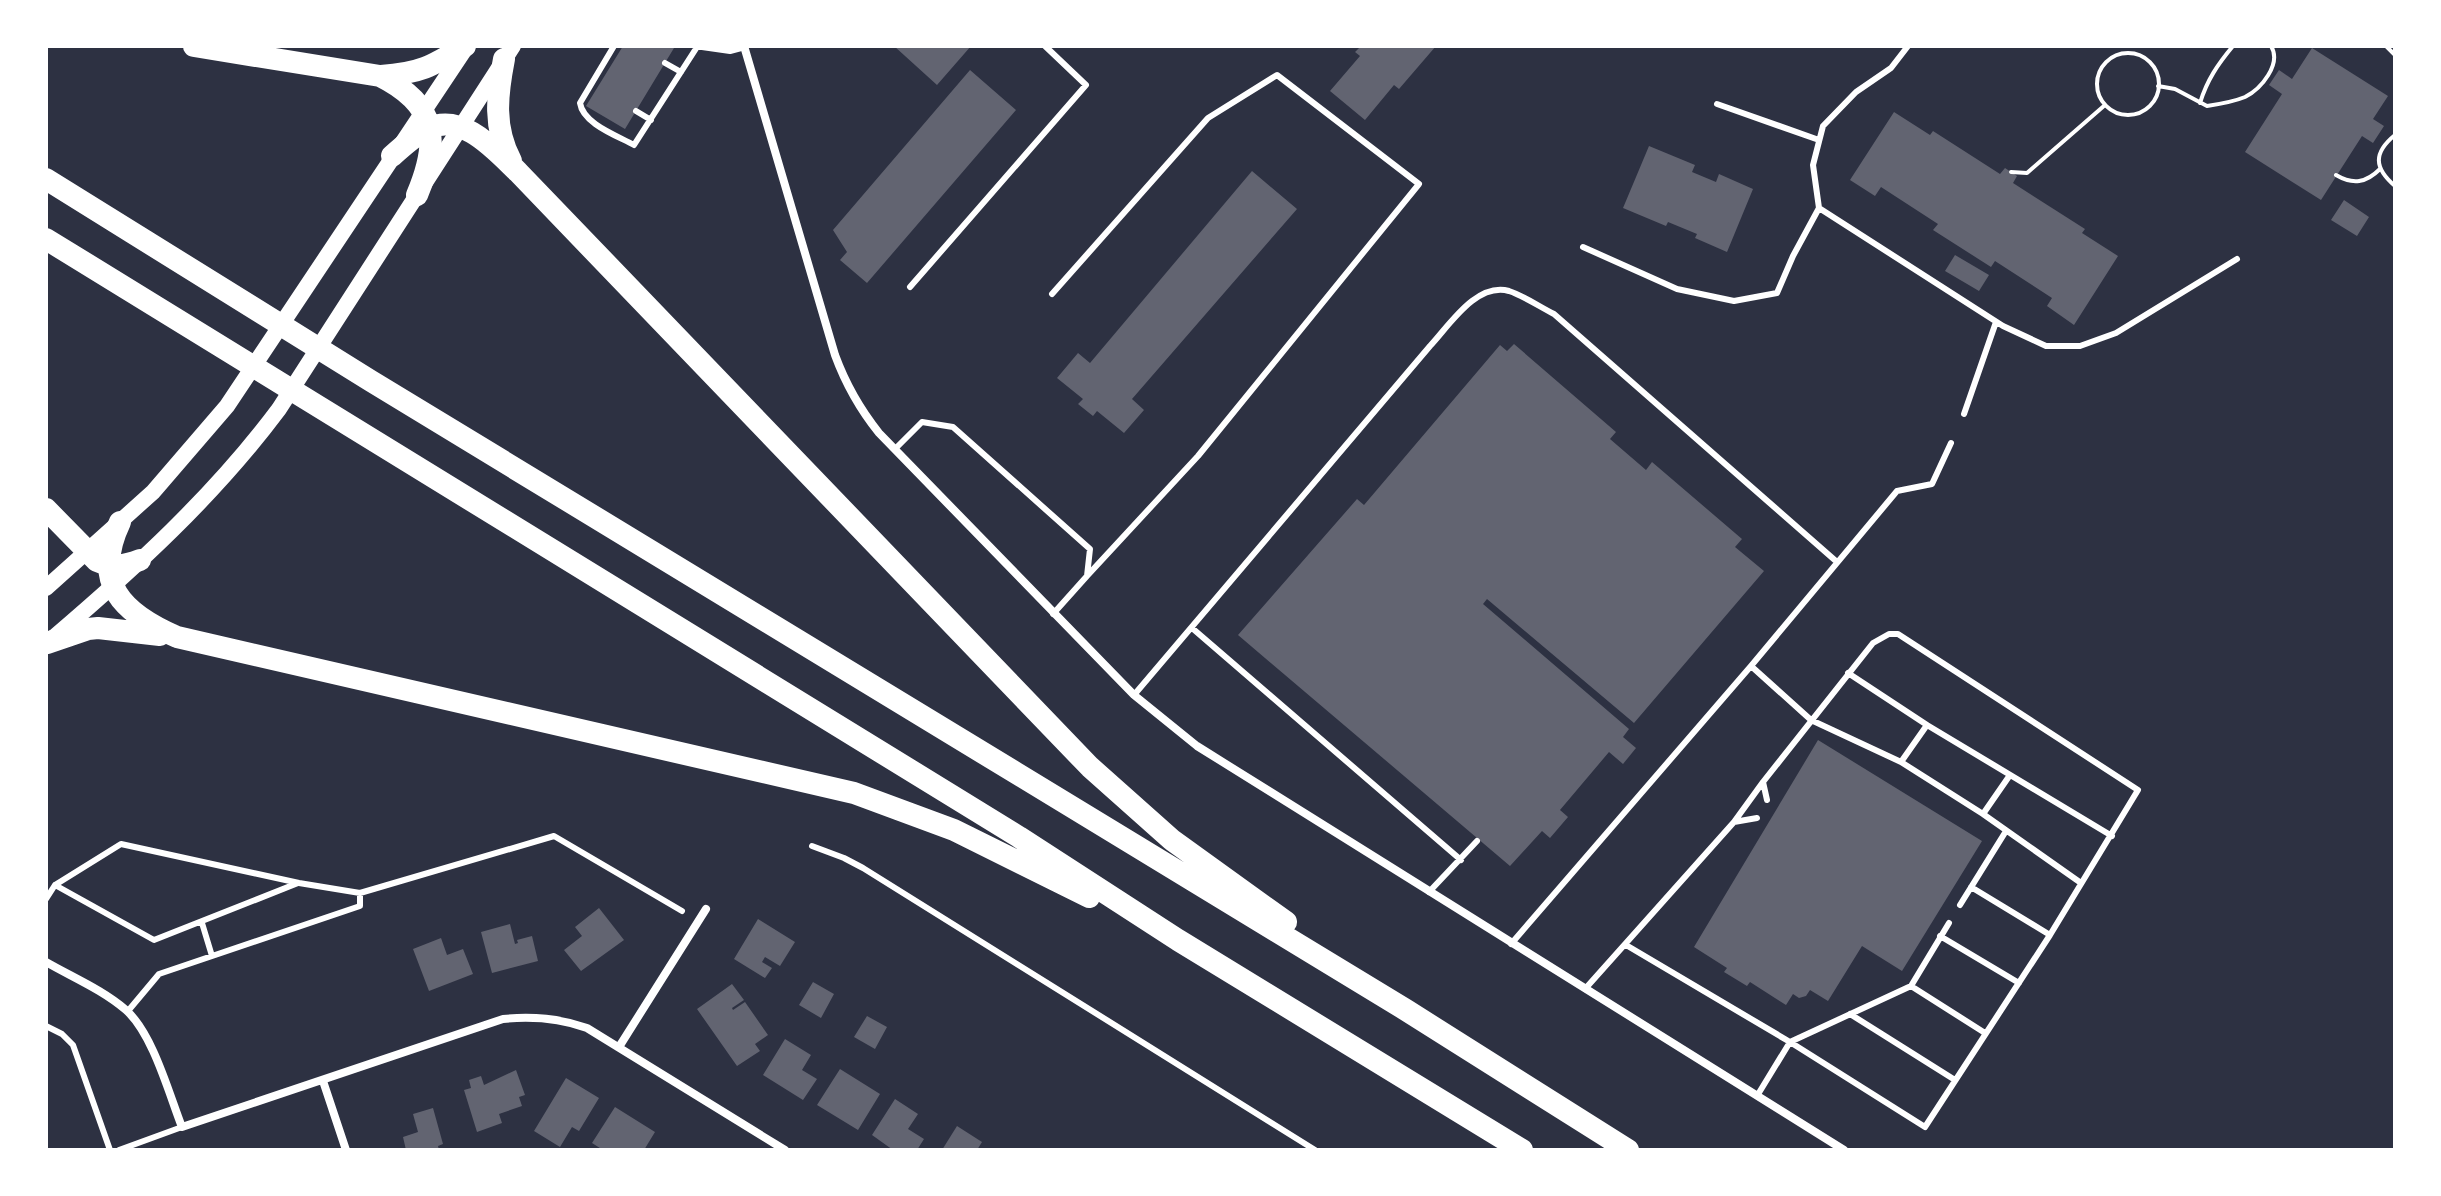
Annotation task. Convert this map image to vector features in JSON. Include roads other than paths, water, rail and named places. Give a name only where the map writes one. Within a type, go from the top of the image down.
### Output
[{"type":"highway","points":[[194,46],[380,76],[413,73],[466,46]]},
{"type":"highway","points":[[508,52],[498,94],[498,126],[505,149],[518,172]]},
{"type":"highway","points":[[380,76],[411,96],[426,119],[432,147],[428,168],[417,195]]},
{"type":"highway","points":[[426,119],[478,136],[518,172],[1090,767],[1172,840],[1406,1010]]},
{"type":"highway","points":[[392,156],[426,119]]},
{"type":"highway","points":[[46,179],[371,381],[1406,1010],[1628,1150]]},
{"type":"highway","points":[[46,239],[1522,1150]]},
{"type":"highway","points":[[46,509],[110,576],[130,612],[177,637]]},
{"type":"highway","points":[[110,576],[110,544],[120,522]]},
{"type":"highway","points":[[110,576],[140,560]]},
{"type":"highway","points":[[47,643],[98,628],[177,637],[854,793],[954,830],[1178,940]]},
{"type":"main road","points":[[426,119],[466,46]]},
{"type":"main road","points":[[140,560],[210,492],[279,409],[508,52]]},
{"type":"main road","points":[[46,588],[153,492],[227,406],[392,156]]},
{"type":"main road","points":[[47,643],[110,576]]},
{"type":"street","points":[[744,46],[835,355],[860,409],[1053,614],[1134,695],[1197,746],[1844,1150]]},
{"type":"street","points":[[619,1047],[706,909]]},
{"type":"street","points":[[46,962],[128,1011],[150,1047],[182,1127],[503,1019],[529,1017],[568,1021],[587,1028],[785,1150]]},
{"type":"street","points":[[323,1081],[346,1150]]},
{"type":"lane","points":[[614,46],[595,85],[580,103],[581,110],[588,119],[634,145],[696,47],[730,51],[744,46]]},
{"type":"lane","points":[[910,287],[1086,85],[1045,46]]},
{"type":"lane","points":[[1583,247],[1677,289],[1734,301],[1777,293],[1819,208],[1813,165],[1823,126],[1856,92],[1891,68],[1908,46]]},
{"type":"lane","points":[[665,63],[681,72]]},
{"type":"lane","points":[[1052,294],[1208,118],[1277,75],[1419,184],[1198,456],[1053,614]]},
{"type":"lane","points":[[1717,104],[1819,140]]},
{"type":"lane","points":[[636,111],[651,120]]},
{"type":"lane","points":[[1819,208],[1996,322],[2046,346],[2080,346],[2116,333],[2237,259]]},
{"type":"lane","points":[[1134,695],[1430,346],[1476,297],[1491,290],[1508,291],[1554,314],[1837,562]]},
{"type":"lane","points":[[1964,414],[1996,322]]},
{"type":"lane","points":[[895,449],[922,422],[953,427],[1090,549],[1087,576]]},
{"type":"lane","points":[[1511,944],[1897,491],[1932,484],[1951,443]]},
{"type":"lane","points":[[1192,628],[1461,860]]},
{"type":"lane","points":[[1585,989],[1734,822],[1873,643],[1889,634],[1898,634],[2138,790],[2050,935],[1925,1127],[1790,1042],[1626,945]]},
{"type":"lane","points":[[1751,666],[1811,720],[1901,762],[1983,814],[2081,883]]},
{"type":"lane","points":[[1848,673],[1927,725],[2112,836]]},
{"type":"lane","points":[[1901,762],[1927,725]]},
{"type":"lane","points":[[1983,814],[2010,775]]},
{"type":"lane","points":[[1763,782],[1767,800]]},
{"type":"lane","points":[[1734,822],[1757,818]]},
{"type":"lane","points":[[1960,905],[2006,831]]},
{"type":"lane","points":[[46,899],[55,885],[121,844],[299,883],[360,893],[554,836],[682,911]]},
{"type":"lane","points":[[1429,892],[1477,841]]},
{"type":"lane","points":[[812,846],[863,868],[1315,1150]]},
{"type":"lane","points":[[55,885],[154,940],[299,883]]},
{"type":"lane","points":[[1971,887],[2050,935]]},
{"type":"lane","points":[[128,1011],[159,974],[360,906],[360,893]]},
{"type":"lane","points":[[202,923],[212,956]]},
{"type":"lane","points":[[1757,1096],[1790,1042],[1911,986],[1949,923]]},
{"type":"lane","points":[[1940,936],[2019,983]]},
{"type":"lane","points":[[1911,986],[1985,1033]]},
{"type":"lane","points":[[1850,1014],[1955,1080]]},
{"type":"lane","points":[[46,1026],[62,1034],[73,1045],[110,1150]]},
{"type":"lane","points":[[119,1150],[182,1127]]}]
